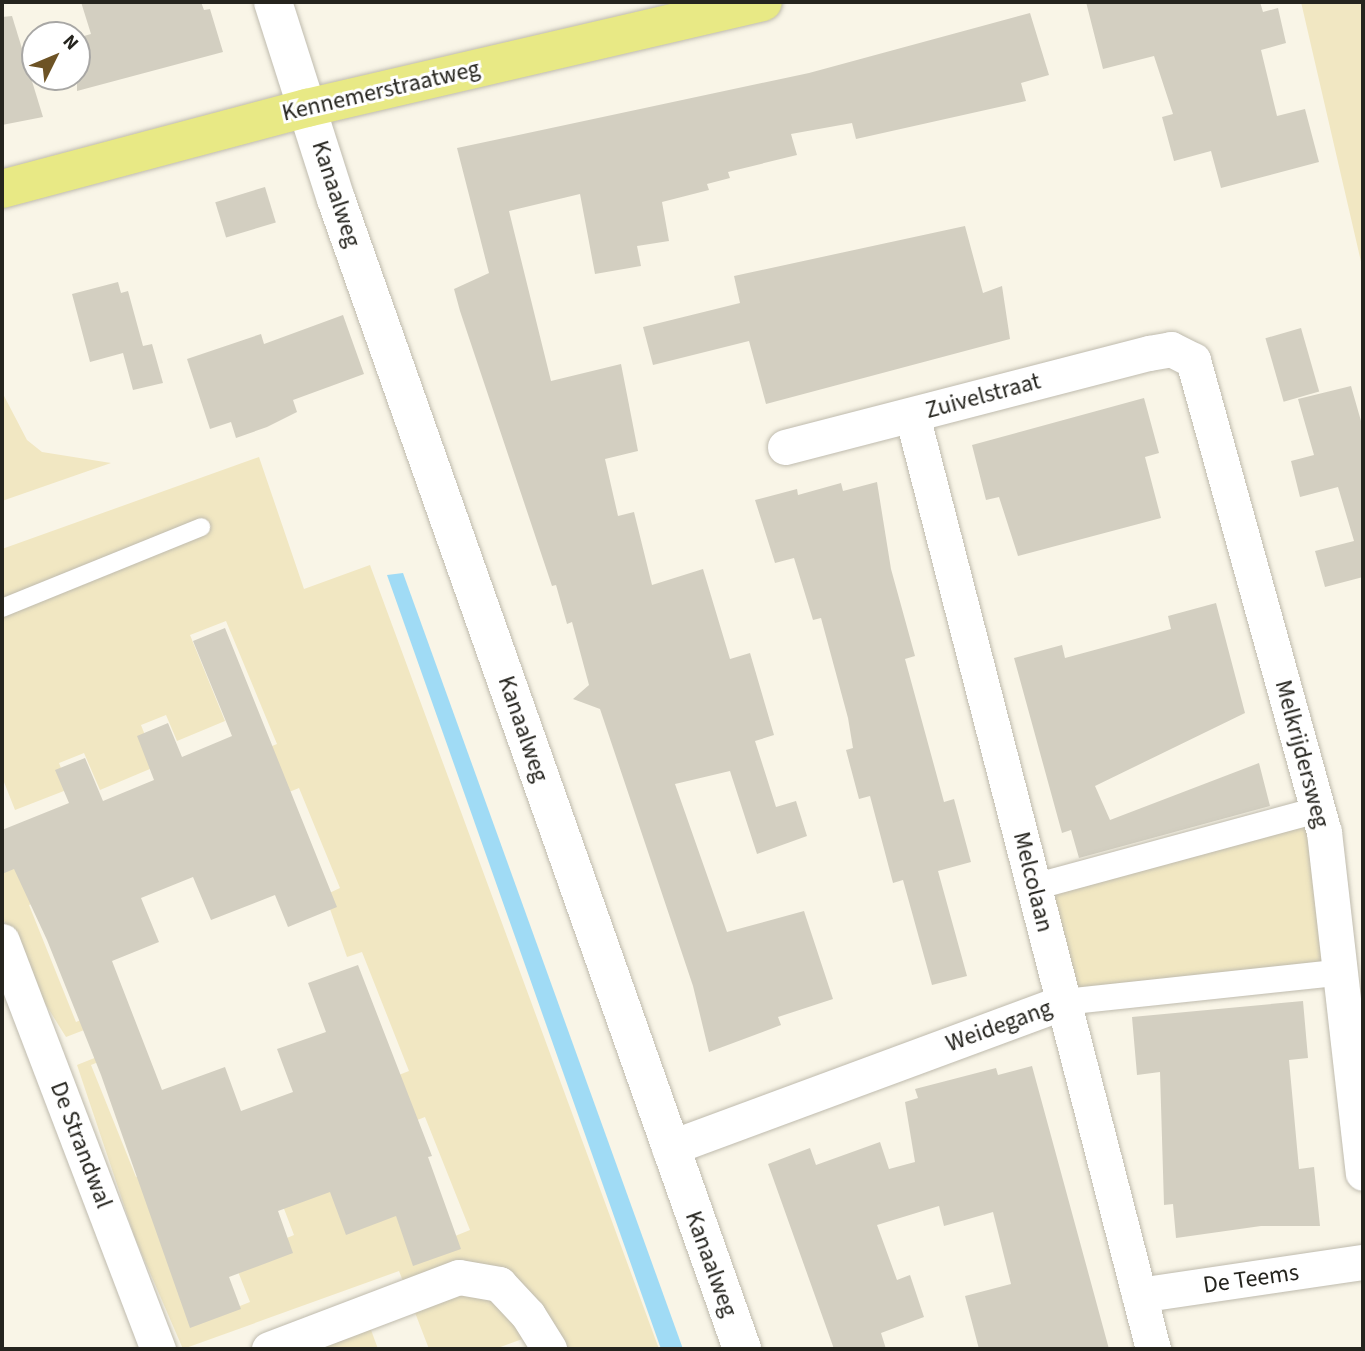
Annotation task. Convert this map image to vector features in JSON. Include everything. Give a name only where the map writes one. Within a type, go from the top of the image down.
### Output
[{"type":"main road","name":"Kennemerstraatweg","points":[[2,189],[307,108],[763,2]]},
{"type":"street","name":"Kanaalweg","points":[[274,2],[307,108],[669,1148],[742,1349]]},
{"type":"street","name":"Zuivelstraat","points":[[785,447],[1149,353],[1182,351]]},
{"type":"street","name":"Melkrijdersweg","points":[[1182,351],[1199,369],[1317,810],[1343,972],[1363,1173]]},
{"type":"street","name":"Melcolaan","points":[[912,415],[1153,1349]]},
{"type":"street","points":[[1034,887],[1317,810]]},
{"type":"street","name":"De Strandwal","points":[[2,941],[158,1349]]},
{"type":"street","name":"Weidegang","points":[[669,1148],[1064,1002],[1343,972]]},
{"type":"street","name":"De Teems","points":[[1139,1295],[1363,1262]]},
{"type":"street","points":[[269,1349],[459,1277],[499,1284],[528,1315],[549,1349]]},
{"type":"lane","points":[[2,608],[201,527]]},
{"type":"shaded area","points":[[1301,2],[1363,2],[1363,271],[1362,266]]},
{"type":"shaded area","points":[[2,392],[27,440],[42,452],[111,463],[2,501]]},
{"type":"shaded area","points":[[259,457],[304,589],[370,565],[659,1349],[530,1349],[525,1338],[495,1349],[429,1349],[399,1271],[183,1349],[135,1238],[77,1065],[112,1051],[113,1056],[91,1065],[136,1177],[193,1154],[197,1323],[250,1302],[237,1269],[263,1248],[294,1235],[278,1193],[407,1163],[413,1253],[470,1230],[425,1117],[381,1134],[363,1089],[409,1071],[362,952],[347,957],[325,895],[340,888],[299,788],[232,815],[214,770],[277,744],[226,621],[190,635],[225,721],[177,741],[166,715],[141,725],[157,766],[100,790],[84,753],[59,763],[69,789],[15,810],[2,777],[2,549]]},
{"type":"shaded area","points":[[1306,817],[1334,961],[1078,994],[1048,887]]},
{"type":"shaded area","points":[[59,832],[80,884],[29,905],[76,1022],[101,1012],[105,1022],[66,1037],[33,984],[2,916],[2,856]]},
{"type":"shaded area","points":[[367,1319],[378,1349],[291,1349]]},
{"type":"water","points":[[403,573],[683,1349],[661,1349],[387,575]]},
{"type":"building","points":[[81,2],[201,2],[204,10],[210,9],[223,52],[91,87],[91,21],[87,21]]},
{"type":"building","points":[[1086,2],[1260,2],[1263,12],[1278,8],[1286,43],[1261,50],[1277,116],[1305,109],[1319,162],[1221,188],[1211,151],[1174,161],[1162,117],[1173,114],[1154,56],[1103,69]]},
{"type":"building","points":[[1030,13],[1049,75],[1021,83],[1026,101],[856,139],[852,123],[791,134],[797,155],[728,172],[730,178],[707,184],[709,190],[662,202],[669,241],[637,246],[641,266],[595,274],[580,194],[509,211],[551,381],[621,364],[638,451],[605,459],[618,516],[634,512],[652,585],[703,569],[730,659],[750,653],[774,735],[755,741],[776,807],[796,801],[807,836],[757,854],[730,771],[675,784],[727,932],[804,911],[833,999],[778,1017],[781,1025],[709,1052],[693,986],[600,709],[573,699],[589,685],[572,622],[567,624],[556,585],[552,586],[460,311],[454,289],[489,273],[457,148],[809,73]]},
{"type":"building","points":[[12,16],[21,45],[21,91],[35,91],[43,117],[2,125],[2,17]]},
{"type":"building","points":[[265,187],[276,222],[226,238],[215,202]]},
{"type":"building","points":[[965,226],[983,293],[1002,286],[1010,339],[766,404],[749,341],[653,365],[643,327],[740,303],[734,276]]},
{"type":"building","points":[[118,282],[121,293],[128,291],[143,346],[152,344],[163,383],[133,390],[123,353],[90,362],[72,294]]},
{"type":"building","points":[[343,315],[364,374],[293,400],[297,412],[267,427],[236,438],[231,422],[210,429],[187,359],[261,334],[264,344]]},
{"type":"building","points":[[1301,328],[1319,391],[1284,402],[1265,338]]},
{"type":"building","points":[[1351,386],[1363,428],[1363,577],[1325,587],[1315,551],[1354,541],[1338,487],[1300,497],[1291,461],[1314,455],[1298,399]]},
{"type":"building","points":[[1144,398],[1159,453],[1145,457],[1161,518],[1018,556],[999,497],[986,500],[972,445]]},
{"type":"building","points":[[877,482],[891,569],[915,656],[905,659],[944,802],[954,799],[971,862],[938,871],[967,976],[932,985],[903,880],[893,883],[870,796],[859,799],[846,750],[853,748],[848,718],[821,618],[813,620],[794,558],[775,563],[755,500],[797,489],[798,495],[841,483],[843,491]]},
{"type":"building","points":[[1216,603],[1245,713],[1095,786],[1110,820],[1259,763],[1270,806],[1079,858],[1071,830],[1062,833],[1014,658],[1062,645],[1065,658],[1135,639],[1171,629],[1168,616]]},
{"type":"building","points":[[225,628],[337,907],[288,927],[275,895],[211,920],[193,877],[141,898],[159,942],[112,961],[162,1090],[225,1067],[241,1111],[293,1092],[277,1049],[326,1032],[308,983],[358,965],[432,1156],[428,1157],[461,1249],[413,1266],[396,1216],[346,1235],[330,1192],[278,1211],[293,1253],[229,1277],[241,1309],[190,1328],[101,1075],[47,940],[14,869],[2,874],[2,830],[69,803],[55,770],[85,758],[103,801],[154,780],[137,736],[168,723],[182,757],[232,736],[193,641]]},
{"type":"building","points":[[1303,1001],[1308,1058],[1289,1060],[1299,1169],[1314,1167],[1320,1226],[1261,1226],[1176,1238],[1173,1204],[1164,1205],[1160,1072],[1137,1075],[1132,1017]]},
{"type":"building","points":[[1032,1066],[1109,1349],[979,1349],[965,1296],[1011,1284],[993,1212],[944,1226],[939,1206],[877,1225],[897,1280],[910,1275],[924,1317],[881,1333],[886,1349],[834,1349],[768,1164],[810,1148],[816,1165],[880,1142],[889,1169],[915,1162],[905,1102],[918,1098],[915,1089],[996,1068],[998,1075]]}]
